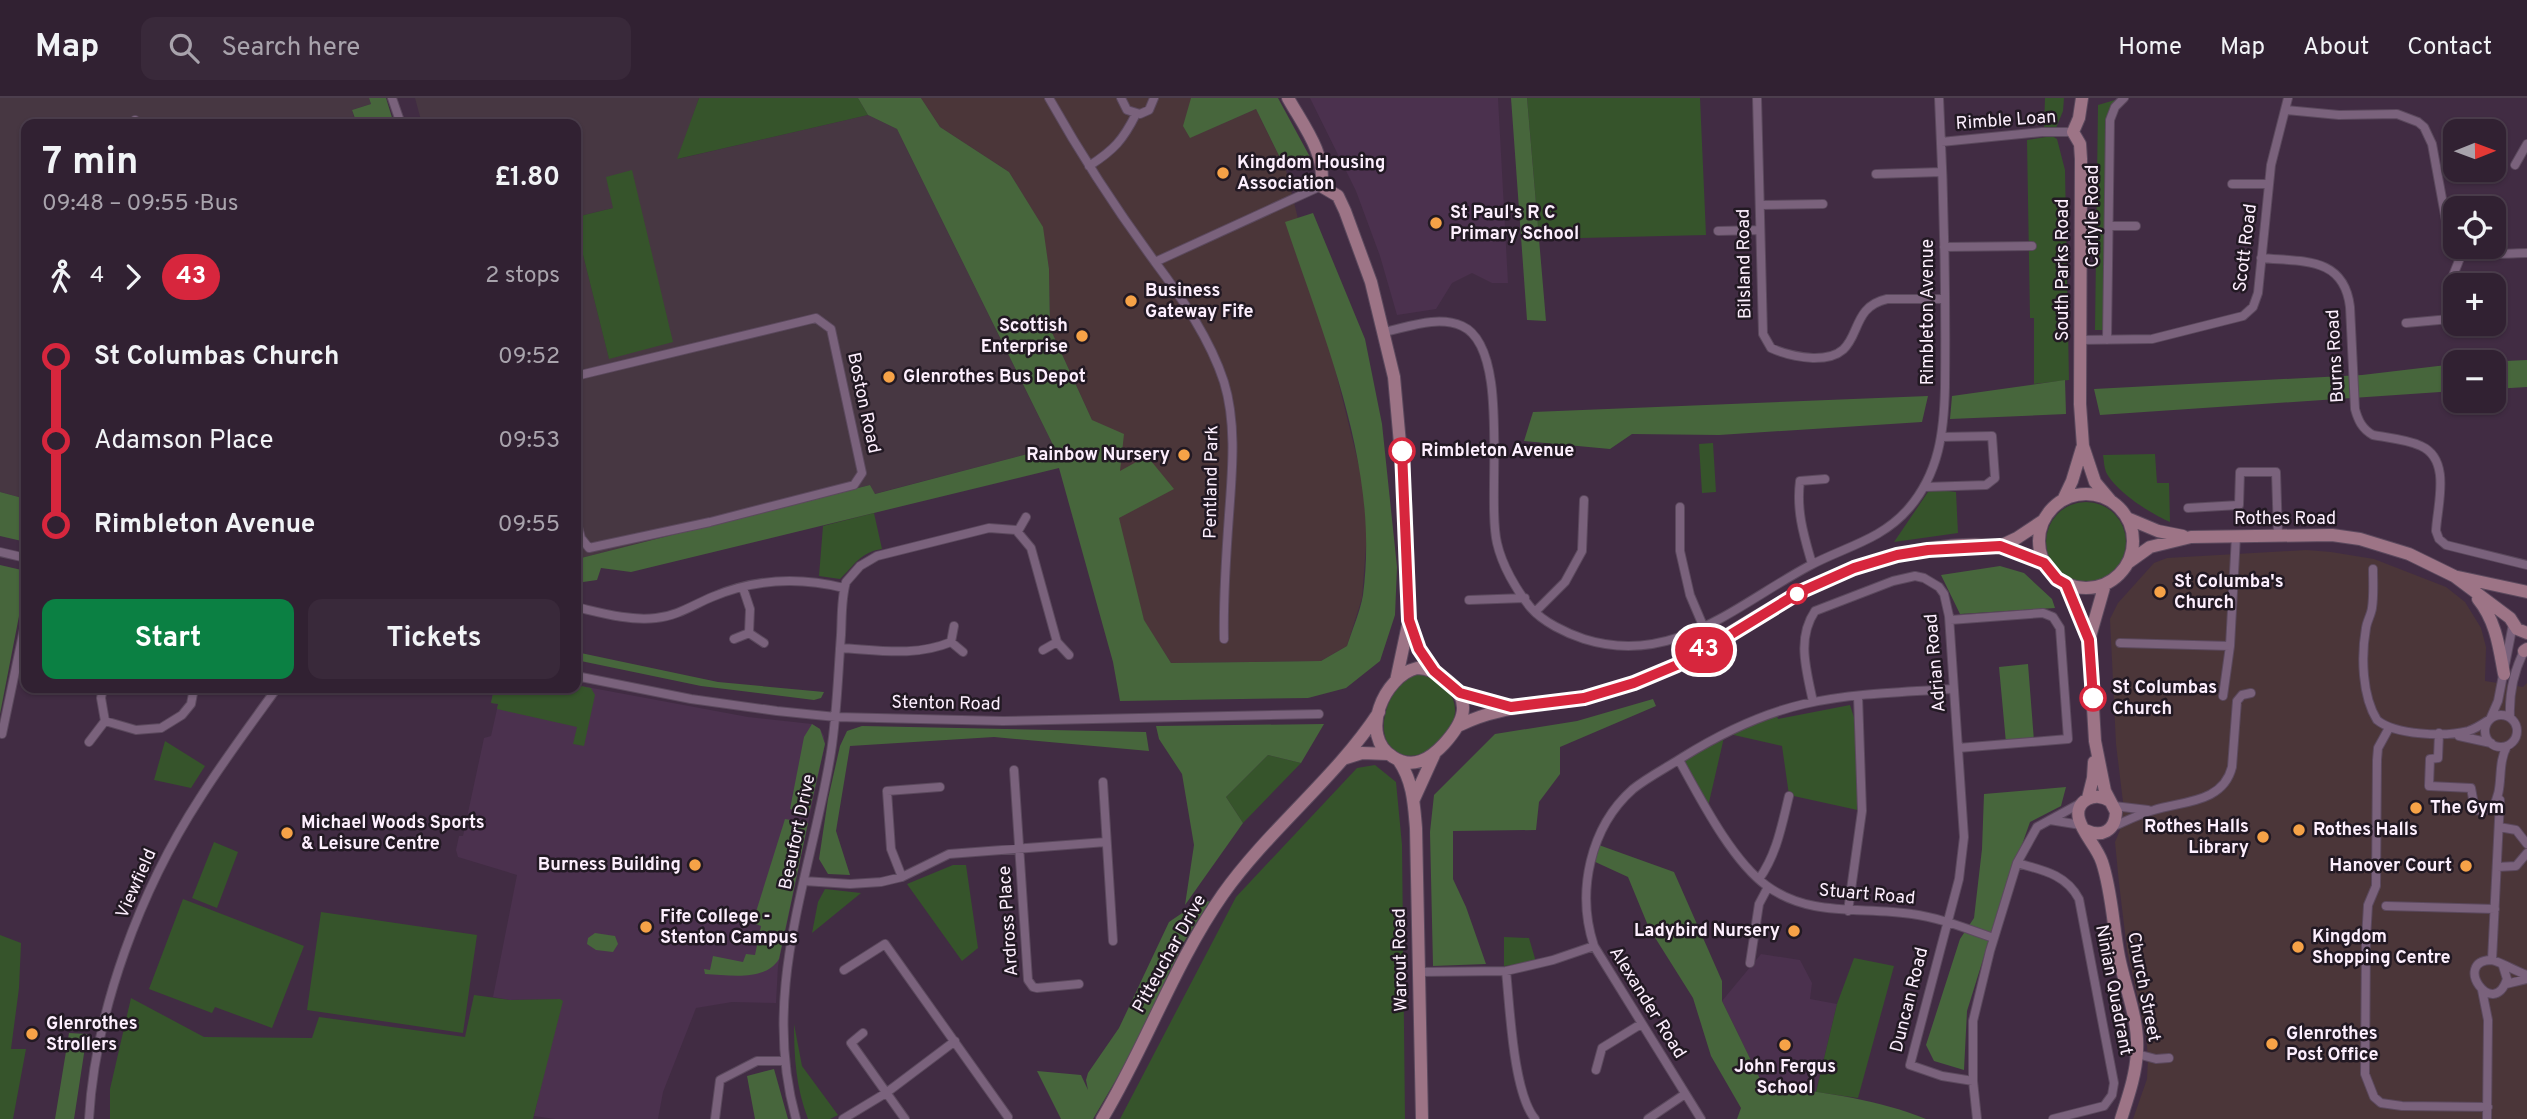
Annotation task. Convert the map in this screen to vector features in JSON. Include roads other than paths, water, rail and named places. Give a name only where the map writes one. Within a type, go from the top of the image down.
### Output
[{"type":"street","points":[[392,98],[399,119]]},
{"type":"street","name":"Pentland Park","points":[[1049,98],[1124,220],[1197,325],[1224,384],[1231,426],[1232,475],[1225,570],[1224,639]]},
{"type":"street","points":[[1121,98],[1126,110],[1136,114],[1149,110],[1154,98]]},
{"type":"street","points":[[1289,98],[1320,158],[1324,173],[1321,186]]},
{"type":"street","name":"Bilsland Road","points":[[1757,98],[1765,342],[1776,351],[1799,357],[1834,356],[1850,343],[1864,311],[1878,301],[1944,299]]},
{"type":"street","name":"Rimbleton Avenue","points":[[1384,332],[1436,321],[1450,322],[1472,331],[1478,338],[1492,378],[1496,541],[1506,568],[1535,612],[1576,636],[1623,646],[1668,642],[1704,628],[1812,564],[1885,531],[1908,510],[1925,487],[1936,462],[1944,411],[1944,247],[1939,98]]},
{"type":"street","name":"South Parks Road","points":[[2082,98],[2079,118],[2073,132],[2080,144],[2081,159],[2080,340],[2083,446],[2095,482],[2111,501]]},
{"type":"street","name":"Carlyle Road","points":[[2107,340],[2110,120],[2115,107],[2124,98]]},
{"type":"street","name":"Scott Road","points":[[2080,340],[2152,339],[2248,313],[2256,300],[2276,138],[2288,98]]},
{"type":"street","points":[[2285,110],[2397,114],[2418,122],[2424,127],[2432,144],[2443,204]]},
{"type":"street","points":[[1089,166],[1124,138],[1136,114]]},
{"type":"street","name":"Rimble Loan","points":[[1941,142],[2073,132]]},
{"type":"street","points":[[2515,165],[2527,144]]},
{"type":"street","points":[[1876,174],[1942,172]]},
{"type":"street","points":[[2232,184],[2269,184]]},
{"type":"street","points":[[1155,262],[1321,186],[1331,189],[1338,196],[1371,282],[1394,377],[1403,464],[1409,620],[1396,681],[1379,712],[1376,734],[1381,745],[1406,771],[1414,800]]},
{"type":"street","points":[[1760,205],[1823,204]]},
{"type":"street","points":[[2110,226],[2136,226]]},
{"type":"street","points":[[1718,231],[1760,230]]},
{"type":"street","points":[[1944,247],[2032,246]]},
{"type":"street","points":[[2506,253],[2527,253]]},
{"type":"street","name":"Burns Road","points":[[2261,258],[2320,265],[2340,277],[2349,297],[2357,417],[2366,431],[2373,435],[2418,444],[2432,454],[2441,480],[2436,531],[2439,539],[2446,545],[2527,565]]},
{"type":"street","points":[[2406,323],[2450,319],[2450,283],[2459,259]]},
{"type":"street","name":"Boston Road","points":[[581,375],[816,318],[831,329],[862,473],[854,485],[710,522],[589,548],[581,538]]},
{"type":"street","points":[[1925,487],[1986,485],[1995,478],[1993,436],[1941,436]]},
{"type":"street","name":"South Parks Road","points":[[2063,500],[2083,446]]},
{"type":"street","points":[[2188,509],[2238,505],[2240,472],[2276,472],[2278,535]]},
{"type":"street","points":[[1812,564],[1800,524],[1800,481],[1825,480]]},
{"type":"street","points":[[2087,494],[2111,501],[2127,518],[2133,540],[2129,562],[2119,575],[2105,584],[2086,589],[2066,584],[2057,579],[2044,563],[2038,541],[2044,520],[2063,500],[2087,494]]},
{"type":"street","points":[[1535,612],[1565,582],[1582,551],[1584,500]]},
{"type":"street","points":[[1680,507],[1680,551],[1690,595],[1704,628]]},
{"type":"street","points":[[1018,531],[1026,517]]},
{"type":"street","name":"Rothes Road","points":[[2127,518],[2158,531],[2192,537],[2332,535],[2360,539],[2409,554],[2454,576],[2527,633]]},
{"type":"street","points":[[1346,758],[1362,753],[1421,762],[1435,753],[1460,725],[1511,707],[1584,698],[1634,683],[1687,659],[1800,592],[1854,568],[1897,555],[1928,550],[2000,546],[2030,531],[2044,520]]},
{"type":"street","points":[[581,608],[622,617],[657,618],[678,613],[711,597],[788,579],[844,588],[852,573],[877,556],[999,527],[1018,531],[1031,548],[1057,642],[1069,655]]},
{"type":"street","points":[[2223,696],[2230,646],[2236,536]]},
{"type":"street","name":"Rothes Road","points":[[2129,562],[2150,547],[2192,537]]},
{"type":"street","points":[[2000,546],[2044,563]]},
{"type":"street","points":[[0,552],[21,557]]},
{"type":"street","points":[[2373,569],[2372,610],[2365,635],[2366,693],[2376,720],[2408,732],[2439,733],[2466,732],[2501,714],[2510,717],[2515,723],[2517,732],[2514,740],[2501,757],[2492,960]]},
{"type":"street","name":"Adrian Road","points":[[1813,702],[1804,650],[1806,627],[1815,611],[1893,581],[1915,576],[1939,587],[1944,594],[1950,620],[1952,689],[1964,837],[1959,878],[1947,922]]},
{"type":"street","name":"Rothes Road","points":[[2454,576],[2526,592]]},
{"type":"street","points":[[2066,584],[2089,640],[2095,741],[2099,767],[2116,820],[2109,830]]},
{"type":"street","points":[[2089,640],[2105,584]]},
{"type":"street","points":[[2467,586],[2487,610],[2494,627],[2504,674]]},
{"type":"street","points":[[743,588],[750,609],[749,634]]},
{"type":"street","name":"Beaufort Drive","points":[[796,1119],[785,1061],[784,981],[791,936],[831,754],[844,588]]},
{"type":"street","name":"Rothes Road","points":[[2512,621],[2510,611],[2514,599],[2526,592]]},
{"type":"street","points":[[1469,600],[1525,598]]},
{"type":"street","points":[[1950,620],[2043,613],[2055,619],[2061,631],[2068,739],[1958,748]]},
{"type":"street","points":[[1409,620],[1419,649],[1434,671],[1460,693],[1511,707]]},
{"type":"street","points":[[2491,743],[2485,735],[2498,701],[2512,621]]},
{"type":"street","points":[[951,642],[954,626]]},
{"type":"street","points":[[734,639],[749,634],[764,643]]},
{"type":"street","points":[[840,648],[913,652],[938,648],[951,642]]},
{"type":"street","points":[[951,642],[963,652]]},
{"type":"street","points":[[1044,650],[1057,642]]},
{"type":"street","points":[[2,734],[21,643]]},
{"type":"street","points":[[2120,643],[2230,646]]},
{"type":"street","points":[[2510,717],[2509,703],[2514,677],[2526,649]]},
{"type":"street","points":[[1396,681],[1410,670],[1424,668],[1434,671]]},
{"type":"street","name":"Stenton Road","points":[[581,677],[691,699],[777,712],[836,717],[1003,721],[1319,714]]},
{"type":"street","name":"Alexander Road","points":[[1701,1119],[1594,946],[1586,916],[1586,897],[1593,853],[1604,826],[1633,790],[1725,733],[1749,722],[1813,702],[1952,689]]},
{"type":"street","points":[[2049,820],[2083,827],[2096,834],[2154,810],[2199,799],[2218,790],[2230,776],[2237,701],[2242,695],[2251,692]]},
{"type":"street","points":[[89,742],[105,721],[102,693]]},
{"type":"street","points":[[105,721],[136,730],[161,728],[182,715],[191,704],[193,693]]},
{"type":"street","name":"Viewfield","points":[[89,1119],[92,1083],[117,970],[153,882],[200,797],[273,693]]},
{"type":"street","points":[[1460,693],[1463,705],[1460,725]]},
{"type":"street","points":[[1848,911],[1862,811],[1858,696]]},
{"type":"street","name":"Pitteuchar Drive","points":[[1102,1119],[1178,970],[1224,893],[1275,831],[1346,758],[1379,712]]},
{"type":"street","points":[[2389,727],[2382,738],[2376,760],[2376,886],[2368,905],[2366,939],[2365,1074],[2374,1097],[2381,1103],[2402,1107],[2488,1107]]},
{"type":"street","points":[[2439,733],[2501,747],[2507,746]]},
{"type":"street","points":[[2439,733],[2438,758],[2430,759],[2429,786],[2471,788],[2475,810],[2492,808],[2500,797]]},
{"type":"street","points":[[2083,827],[2078,814],[2093,778],[2095,741]]},
{"type":"street","points":[[1414,800],[1435,753]]},
{"type":"street","name":"Stuart Road","points":[[1679,760],[1728,842],[1768,887],[1810,906],[1913,914],[1994,938]]},
{"type":"street","name":"Ardross Place","points":[[1014,770],[1028,980],[1037,988],[1079,984]]},
{"type":"street","points":[[1103,782],[1113,941]]},
{"type":"street","points":[[902,877],[891,849],[887,792],[940,787]]},
{"type":"street","points":[[1759,878],[1767,867],[1777,842],[1789,796]]},
{"type":"street","points":[[1977,1119],[1973,1081],[1973,1021],[2017,863],[2031,835],[2037,827],[2049,820],[2086,800],[2102,796],[2112,803],[2154,810]]},
{"type":"street","name":"Warout Road","points":[[1414,800],[1422,1119]]},
{"type":"street","name":"Church Street","points":[[2083,827],[2102,860],[2119,957],[2137,1037],[2135,1076],[2121,1119]]},
{"type":"street","points":[[2498,827],[2516,830],[2527,844]]},
{"type":"street","name":"Church Street","points":[[2102,860],[2109,830]]},
{"type":"street","name":"Ardross Place","points":[[804,881],[865,884],[902,877],[949,853],[1107,842]]},
{"type":"street","points":[[2497,867],[2516,866],[2527,853]]},
{"type":"street","name":"Ninian Quadrant","points":[[2017,863],[2047,871],[2061,878],[2071,886],[2079,899],[2114,1083],[2112,1095],[2104,1106],[2053,1119]]},
{"type":"street","points":[[1750,963],[1759,904],[1768,887]]},
{"type":"street","points":[[2386,906],[2495,909]]},
{"type":"street","name":"Duncan Road","points":[[1947,922],[1910,1065],[1942,1076],[1973,1081]]},
{"type":"street","points":[[844,970],[885,944],[1008,1117]]},
{"type":"street","points":[[1419,972],[1506,971],[1553,960],[1594,946]]},
{"type":"street","points":[[2487,1119],[2488,1020],[2475,971],[2482,963],[2492,960],[2527,977]]},
{"type":"street","points":[[2504,966],[2506,984]]},
{"type":"street","points":[[1506,971],[1521,1088],[1528,1111],[1535,1119]]},
{"type":"street","points":[[2488,1020],[2498,991],[2506,984],[2527,977]]},
{"type":"street","points":[[2482,990],[2498,991]]},
{"type":"street","points":[[1596,1070],[1602,1048],[1641,1024]]},
{"type":"street","points":[[863,1033],[851,1043],[905,1119]]},
{"type":"street","points":[[843,1119],[886,1093],[955,1041]]},
{"type":"street","points":[[2137,1055],[2156,1059],[2169,1058]]},
{"type":"street","points":[[715,1119],[720,1080],[757,1061],[785,1061]]},
{"type":"street","points":[[1648,1119],[1685,1094]]},
{"type":"place","name":"Kingdom Housing Association","points":[[1223,173]]},
{"type":"place","name":"St Paul's R C Primary School","points":[[1436,223]]},
{"type":"place","name":"Business Gateway Fife","points":[[1131,301]]},
{"type":"place","name":"Scottish Enterprise","points":[[1082,336]]},
{"type":"place","name":"Glenrothes Bus Depot","points":[[889,377]]},
{"type":"place","name":"Rimbleton Avenue","points":[[1402,451]]},
{"type":"place","name":"Rainbow Nursery","points":[[1184,455]]},
{"type":"place","name":"St Columba's Church","points":[[2160,592]]},
{"type":"place","name":"St Columbas Church","points":[[2093,698]]},
{"type":"place","name":"The Gym","points":[[2416,808]]},
{"type":"place","name":"Rothes Halls","points":[[2299,830]]},
{"type":"place","name":"Michael Woods Sports & Leisure Centre","points":[[287,833]]},
{"type":"place","name":"Rothes Halls Library","points":[[2263,837]]},
{"type":"place","name":"Burness Building","points":[[695,865]]},
{"type":"place","name":"Hanover Court","points":[[2466,866]]},
{"type":"place","name":"Fife College - Stenton Campus","points":[[646,927]]},
{"type":"place","name":"Ladybird Nursery","points":[[1794,931]]},
{"type":"place","name":"Kingdom Shopping Centre","points":[[2298,947]]},
{"type":"place","name":"Glenrothes Strollers","points":[[32,1034]]},
{"type":"place","name":"Glenrothes Post Office","points":[[2272,1044]]},
{"type":"place","name":"John Fergus School","points":[[1785,1045]]}]
